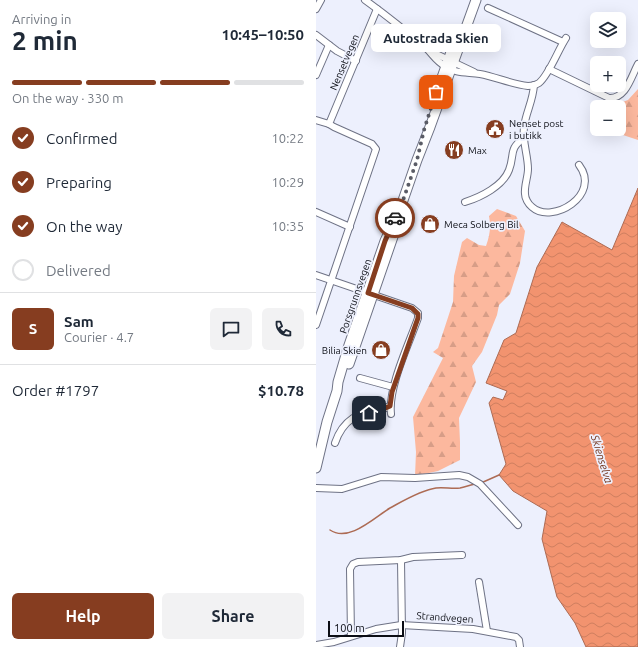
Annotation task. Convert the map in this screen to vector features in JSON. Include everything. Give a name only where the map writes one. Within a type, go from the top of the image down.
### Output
[{"type":"highway","name":"Porsgrunnsvegen","points":[[316,468],[327,422],[348,348],[371,294],[385,241],[400,209],[471,0]]},
{"type":"highway","name":"Porsgrunnsvegen","points":[[449,65],[476,0]]},
{"type":"street","points":[[316,9],[321,0]]},
{"type":"street","points":[[365,0],[375,5],[429,51],[458,72],[480,74],[516,83],[534,85],[542,80],[564,40],[488,8]]},
{"type":"street","name":"Nensetvegen","points":[[329,124],[356,60],[375,5]]},
{"type":"street","points":[[316,35],[343,55],[356,60]]},
{"type":"street","points":[[316,75],[329,45]]},
{"type":"street","points":[[549,69],[609,98],[614,98],[624,93],[638,64]]},
{"type":"street","points":[[534,85],[532,101],[524,125],[528,171],[524,193],[532,208],[543,212],[555,211],[566,208],[577,200],[585,186],[586,177],[584,171],[579,165]]},
{"type":"street","points":[[316,120],[329,124],[375,146],[376,151],[316,325]]},
{"type":"street","points":[[465,202],[488,191],[505,177],[510,169],[514,146],[524,138]]},
{"type":"street","points":[[316,212],[350,227]]},
{"type":"street","points":[[316,275],[412,308],[418,314],[418,318],[394,387],[390,406],[391,414]]},
{"type":"street","points":[[360,378],[394,387]]},
{"type":"street","points":[[335,443],[338,435],[349,420],[390,406]]},
{"type":"street","points":[[316,488],[342,489],[381,478],[415,478],[459,475],[468,477],[480,484],[518,525]]},
{"type":"street","points":[[351,636],[351,566],[358,562],[401,560],[413,557],[462,555]]},
{"type":"street","points":[[400,647],[401,560]]},
{"type":"street","name":"Strandvegen","points":[[479,582],[487,631]]},
{"type":"street","name":"Strandvegen","points":[[316,645],[334,642],[391,626],[401,625],[436,626],[487,631],[516,637],[519,640],[520,647]]},
{"type":"green space","points":[[638,89],[638,140],[626,136],[626,101]]},
{"type":"green space","points":[[497,209],[516,216],[525,231],[520,263],[510,294],[499,305],[497,315],[482,352],[472,366],[476,382],[459,418],[460,460],[438,471],[415,476],[416,452],[413,417],[443,358],[433,352],[438,348],[453,302],[454,276],[462,242],[467,238],[479,245],[486,246],[490,231],[489,216]]},
{"type":"water","name":"Skienselva","points":[[638,188],[638,647],[586,647],[575,623],[557,597],[542,539],[547,511],[513,491],[499,475],[506,464],[489,403],[493,397],[503,400],[507,391],[486,383],[504,340],[516,333],[537,267],[562,222],[612,250]]},
{"type":"waterway","points":[[481,483],[499,475]]},
{"type":"waterway","points":[[330,530],[337,533],[353,531],[362,527],[390,508],[412,496],[430,489],[460,488],[475,484]]},
{"type":"way so far","points":[[395,218],[400,209],[417,160],[427,119],[436,92]]},
{"type":"place","name":"Autostrada Skien","points":[[436,92]]},
{"type":"place","name":"Nenset post i butikk","points":[[495,129]]},
{"type":"place","name":"Max","points":[[454,150]]},
{"type":"place","name":"Meca Solberg Bil","points":[[430,224]]},
{"type":"place","name":"Bilia Skien","points":[[381,350]]},
{"type":"route","points":[[369,413],[390,406],[392,392],[418,318],[416,310],[412,308],[368,293],[385,241],[395,218]]}]
